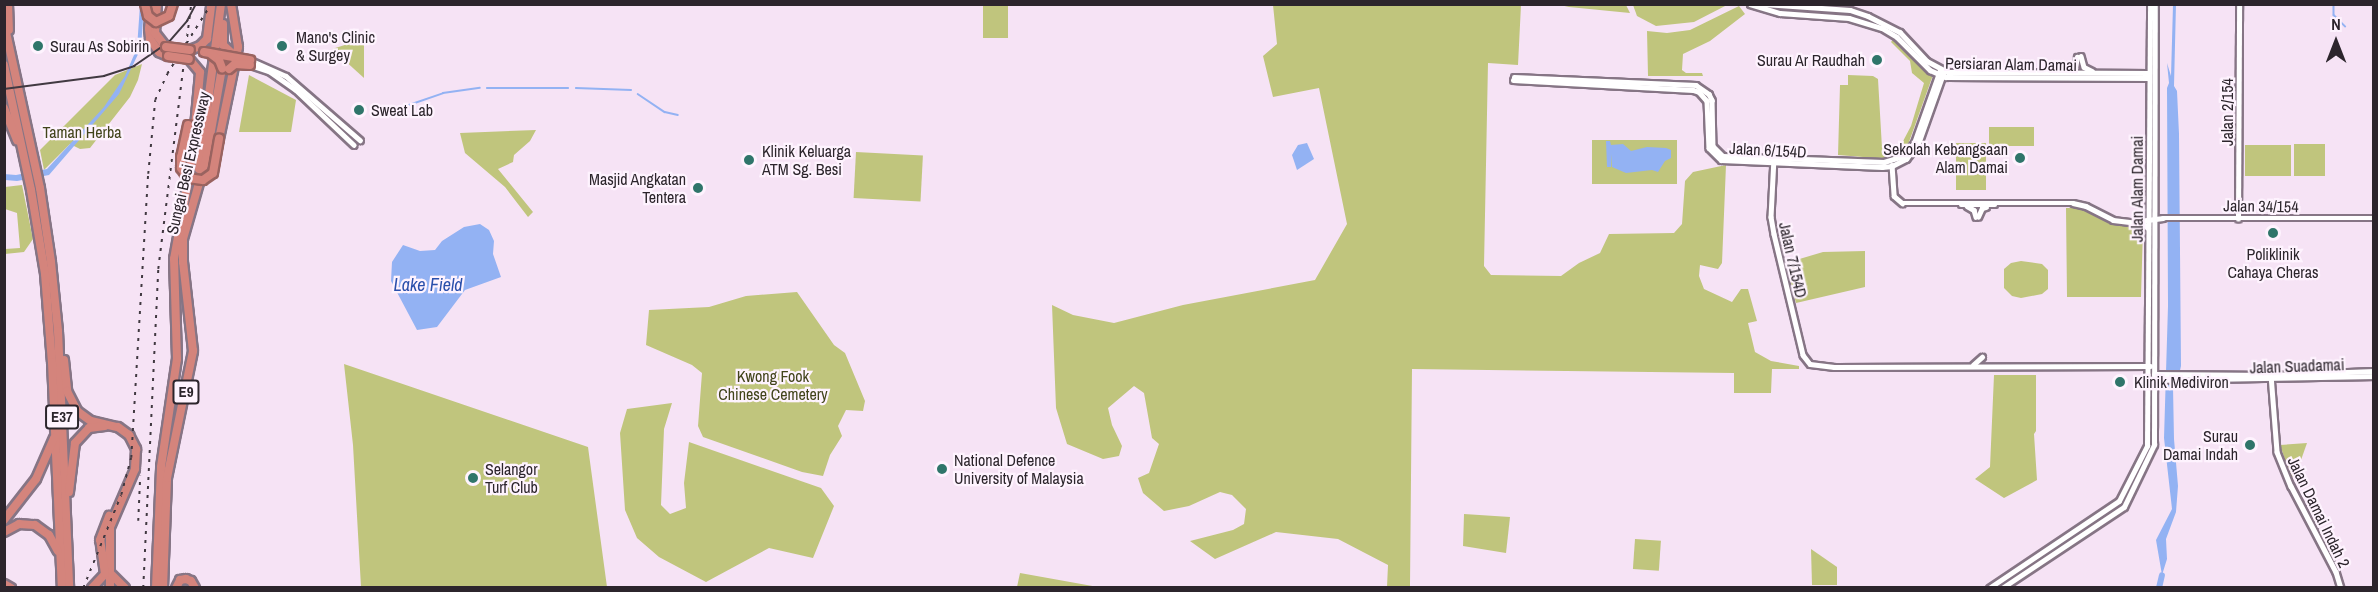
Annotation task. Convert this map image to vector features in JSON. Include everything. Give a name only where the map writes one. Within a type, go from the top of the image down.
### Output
[{"type":"highway","points":[[4,13],[7,4]]},
{"type":"highway","points":[[7,4],[10,52]]},
{"type":"highway","points":[[145,4],[148,16],[156,22],[169,16],[173,4]]},
{"type":"highway","points":[[152,4],[149,36],[155,48],[168,56],[204,52],[235,56]]},
{"type":"highway","points":[[157,4],[155,33],[159,42],[166,47],[190,55]]},
{"type":"highway","points":[[190,55],[207,39],[211,4]]},
{"type":"highway","points":[[221,4],[222,39],[225,49],[250,62]]},
{"type":"highway","points":[[188,186],[196,164],[221,4]]},
{"type":"highway","points":[[194,197],[221,4]]},
{"type":"highway","points":[[197,95],[189,119],[181,168],[188,178],[203,180],[213,172],[238,47],[231,4]]},
{"type":"highway","name":"E37","points":[[4,23],[30,160],[58,331],[69,588]]},
{"type":"highway","points":[[204,52],[216,57],[225,69],[219,139]]},
{"type":"highway","name":"Sungai Besi Expressway","points":[[156,588],[161,467],[177,359],[174,267],[178,226],[188,186],[200,72],[190,55]]},
{"type":"highway","points":[[225,69],[235,64],[250,62]]},
{"type":"highway","name":"E37","points":[[4,65],[21,146],[30,160]]},
{"type":"highway","name":"Sungai Besi Expressway","points":[[163,588],[167,478],[192,366],[192,334],[183,250],[187,222],[206,159],[225,69]]},
{"type":"highway","points":[[219,97],[226,78]]},
{"type":"highway","points":[[4,108],[21,146]]},
{"type":"highway","name":"E37","points":[[35,189],[46,284],[56,435],[62,588]]},
{"type":"highway","points":[[58,331],[62,340],[68,391],[74,408],[91,421],[118,427],[129,435],[136,449],[135,469],[110,527],[110,588]]},
{"type":"highway","points":[[66,502],[70,489],[72,451],[77,439],[86,430],[99,426],[121,433],[133,451],[133,466],[100,538],[105,574],[92,588]]},
{"type":"highway","points":[[4,520],[40,473],[56,435]]},
{"type":"highway","points":[[4,531],[19,524],[38,526],[54,540],[61,557]]},
{"type":"highway","points":[[110,571],[114,579],[125,588]]},
{"type":"highway","points":[[174,587],[183,579],[189,579],[195,588]]},
{"type":"highway","points":[[4,584],[11,588]]},
{"type":"street","name":"Persiaran Alam Damai","points":[[1750,4],[1780,13],[1849,18],[1882,28],[1897,37],[1922,63],[1941,75],[2151,75]]},
{"type":"street","name":"Persiaran Alam Damai","points":[[1764,4],[1850,10],[1884,22],[1900,32],[1941,75],[2099,73],[2141,75]]},
{"type":"street","points":[[1790,7],[1797,4]]},
{"type":"street","points":[[1803,4],[1810,8]]},
{"type":"street","name":"Jalan Alam Damai","points":[[2001,588],[2124,507],[2154,445],[2156,218],[2150,4]]},
{"type":"street","name":"Jalan Alam Damai","points":[[1989,588],[2119,501],[2147,446],[2151,75],[2155,4]]},
{"type":"street","name":"Jalan 2/154","points":[[2238,219],[2239,4]]},
{"type":"street","points":[[2061,73],[2075,68],[2079,56],[2084,68],[2099,73]]},
{"type":"street","points":[[250,62],[286,76],[341,127],[360,140]]},
{"type":"street","points":[[1941,75],[1914,143],[1893,166],[1894,196],[1900,201],[2073,203],[2086,206],[2113,220],[2144,224],[2149,229]]},
{"type":"street","points":[[2141,75],[2151,75]]},
{"type":"street","name":"Jalan 6/154D","points":[[1775,164],[1723,156],[1715,150],[1712,100],[1709,94],[1696,85],[1513,79],[1699,92],[1707,101],[1708,142],[1712,152],[1728,162],[1775,164],[1831,163],[1893,166]]},
{"type":"street","points":[[341,127],[354,145]]},
{"type":"street","name":"Jalan 6/154D","points":[[1831,163],[1893,166]]},
{"type":"street","name":"Jalan 7/154D","points":[[1775,164],[1771,217],[1803,354],[1810,364],[1827,367],[1973,365]]},
{"type":"street","points":[[1955,203],[1972,207],[1977,217],[1982,208],[2003,203]]},
{"type":"street","points":[[1964,205],[1995,205]]},
{"type":"street","points":[[2139,221],[2146,218],[2149,210]]},
{"type":"street","name":"Jalan 34/154","points":[[2133,222],[2156,218],[2373,219]]},
{"type":"street","points":[[1973,365],[1983,357],[1992,365]]},
{"type":"street","points":[[1973,365],[2138,366],[2144,364],[2149,358]]},
{"type":"street","points":[[2138,366],[2149,373],[2156,366]]},
{"type":"street","name":"Jalan Suadamai","points":[[2272,377],[2373,371]]},
{"type":"street","name":"Jalan Suadamai","points":[[2149,373],[2162,380],[2180,377],[2373,376]]},
{"type":"street","name":"Jalan Suadamai","points":[[2156,377],[2165,374],[2180,377]]},
{"type":"street","name":"Jalan Damai Indah 2","points":[[2272,377],[2277,452],[2291,486],[2336,572],[2341,588]]},
{"type":"green space","points":[[1633,4],[1727,5],[1694,22],[1656,26],[1637,16]]},
{"type":"green space","points":[[983,5],[1008,5],[1008,38],[983,38]]},
{"type":"green space","points":[[1273,5],[1521,5],[1518,65],[1488,63],[1484,266],[1491,275],[1561,276],[1579,263],[1600,253],[1609,234],[1674,233],[1682,224],[1685,181],[1693,172],[1726,165],[1722,263],[1718,269],[1700,265],[1699,276],[1704,289],[1732,302],[1741,289],[1748,289],[1757,321],[1748,323],[1755,352],[1771,361],[1799,366],[1799,369],[1772,369],[1771,393],[1734,393],[1734,373],[1412,369],[1410,587],[1387,587],[1388,565],[1338,539],[1276,532],[1215,559],[1190,541],[1233,530],[1244,524],[1246,509],[1232,495],[1220,492],[1189,506],[1164,511],[1143,493],[1138,478],[1149,473],[1159,444],[1152,438],[1144,393],[1134,386],[1108,408],[1112,425],[1122,446],[1119,456],[1103,459],[1067,444],[1056,408],[1052,305],[1073,315],[1114,323],[1183,305],[1315,280],[1347,224],[1319,88],[1273,97],[1263,56],[1277,44]]},
{"type":"green space","points":[[1560,5],[1626,5],[1630,13],[1569,7]]},
{"type":"green space","points":[[1739,6],[1745,14],[1710,41],[1683,54],[1682,70],[1686,73],[1702,73],[1703,76],[1648,76],[1647,31],[1667,33],[1690,30]]},
{"type":"green space","points":[[1894,38],[1933,75],[1909,142],[1901,153],[1888,159],[1838,155],[1840,85],[1848,85],[1848,75],[1873,76],[1878,79],[1882,148],[1889,150],[1901,145],[1911,126],[1924,83],[1912,73],[1910,61],[1891,42]]},
{"type":"green space","points":[[364,39],[364,78],[332,49]]},
{"type":"green space","name":"Taman Herba","points":[[142,64],[130,97],[90,148],[80,149],[70,144],[44,170],[40,150],[115,75]]},
{"type":"green space","points":[[249,75],[296,100],[291,132],[239,132]]},
{"type":"green space","points":[[1989,127],[2034,127],[2034,146],[1989,146]]},
{"type":"green space","points":[[536,130],[530,141],[514,155],[513,162],[498,169],[533,212],[528,217],[505,187],[465,153],[460,133]]},
{"type":"green space","points":[[1592,140],[1677,140],[1677,184],[1592,184]]},
{"type":"green space","points":[[1956,143],[1986,143],[1986,190],[1956,190]]},
{"type":"green space","points":[[2294,144],[2325,144],[2325,176],[2294,176]]},
{"type":"green space","points":[[2245,145],[2291,145],[2291,176],[2245,176]]},
{"type":"green space","points":[[856,152],[923,156],[921,201],[854,198]]},
{"type":"green space","points":[[22,185],[33,239],[24,252],[5,254],[5,249],[20,248],[17,213],[5,209],[5,187]]},
{"type":"green space","points":[[2066,208],[2080,208],[2114,225],[2143,228],[2141,297],[2067,297]]},
{"type":"green space","points":[[1865,251],[1865,287],[1796,303],[1786,263],[1823,252]]},
{"type":"green space","points":[[2021,261],[2042,264],[2048,270],[2048,289],[2042,294],[2021,298],[2012,296],[2004,288],[2004,269],[2011,263]]},
{"type":"green space","name":"Kwong Fook Chinese Cemetery","points":[[797,292],[834,345],[845,353],[865,401],[863,411],[846,410],[838,426],[842,436],[830,455],[823,476],[802,472],[703,437],[698,426],[702,373],[692,365],[646,345],[649,310],[709,307],[746,296]]},
{"type":"green space","name":"Selangor Turf Club","points":[[344,364],[588,447],[607,587],[361,587],[353,445]]},
{"type":"green space","points":[[1994,375],[2036,375],[2036,431],[2034,434],[2037,480],[2004,498],[1975,479],[1990,467]]},
{"type":"green space","points":[[672,403],[664,429],[661,505],[670,514],[686,508],[684,483],[689,442],[821,488],[834,506],[813,558],[769,548],[706,582],[659,557],[637,538],[625,510],[620,433],[627,409]]},
{"type":"green space","points":[[2307,443],[2295,477],[2291,477],[2280,445]]},
{"type":"green space","points":[[1464,514],[1510,517],[1506,553],[1463,546]]},
{"type":"green space","points":[[1635,539],[1661,541],[1659,571],[1633,569]]},
{"type":"green space","points":[[1811,549],[1837,567],[1837,585],[1812,585]]},
{"type":"green space","points":[[1020,573],[1098,587],[1017,587]]},
{"type":"water","points":[[2176,4],[2174,86],[2177,91],[2179,134],[2181,366],[2177,384],[2173,387],[2178,486],[2176,512],[2166,539],[2167,559],[2162,575],[2156,540],[2172,509],[2164,438],[2168,306],[2167,88],[2169,83],[2167,63],[2171,76],[2173,5]]},
{"type":"water","points":[[140,5],[144,5],[141,48],[119,94],[49,175],[17,181],[5,180],[4,174],[16,175],[47,169],[104,107],[125,76],[137,48]]},
{"type":"water","points":[[1606,141],[1610,141],[1611,145],[1623,144],[1631,151],[1647,147],[1666,148],[1671,150],[1671,158],[1665,161],[1658,172],[1652,170],[1626,173],[1612,167],[1611,154],[1611,167],[1607,167]]},
{"type":"water","points":[[1307,143],[1314,159],[1297,170],[1292,155],[1298,145]]},
{"type":"water","name":"Lake Field","points":[[480,224],[489,230],[494,241],[493,254],[501,277],[465,290],[437,327],[417,330],[391,281],[392,262],[403,245],[420,251],[435,250],[442,241],[464,227]]},
{"type":"waterway","points":[[2334,4],[2334,15],[2345,26]]},
{"type":"waterway","points":[[409,105],[443,93],[480,88]]},
{"type":"waterway","points":[[487,88],[568,88]]},
{"type":"waterway","points":[[576,88],[631,90]]},
{"type":"waterway","points":[[638,94],[665,112],[678,115]]},
{"type":"waterway","points":[[2159,588],[2162,575]]},
{"type":"tram line","points":[[4,89],[104,76],[134,66],[169,42],[187,21],[196,4]]},
{"type":"railway","points":[[143,588],[158,269],[191,4]]},
{"type":"railway","points":[[83,588],[121,495],[131,458],[148,174],[155,100],[167,74],[211,4]]},
{"type":"railway","points":[[138,521],[140,476]]},
{"type":"place","name":"Surau As Sobirin","points":[[38,46]]},
{"type":"place","name":"Mano's Clinic & Surgey","points":[[282,46]]},
{"type":"place","name":"Surau Ar Raudhah","points":[[1877,60]]},
{"type":"place","name":"Sweat Lab","points":[[359,110]]},
{"type":"place","name":"Sekolah Kebangsaan Alam Damai","points":[[2020,158]]},
{"type":"place","name":"Klinik Keluarga ATM Sg. Besi","points":[[749,160]]},
{"type":"place","name":"Masjid Angkatan Tentera","points":[[698,188]]},
{"type":"place","name":"Poliklinik Cahaya Cheras","points":[[2273,233]]},
{"type":"place","name":"Klinik Mediviron","points":[[2120,382]]},
{"type":"place","name":"Surau Damai Indah","points":[[2250,445]]},
{"type":"place","name":"National Defence University of Malaysia","points":[[942,469]]},
{"type":"place","name":"Selangor Turf Club","points":[[473,478]]}]
